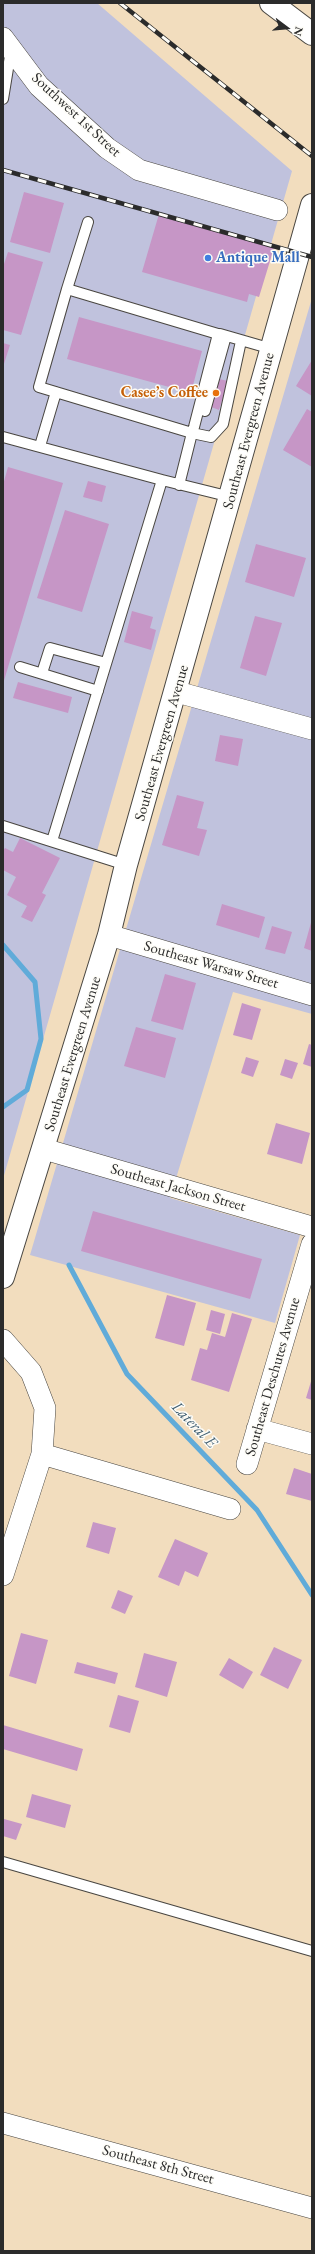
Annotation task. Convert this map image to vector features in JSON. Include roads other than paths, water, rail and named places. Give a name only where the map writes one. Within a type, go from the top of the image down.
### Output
[{"type":"highway","points":[[271,3],[312,34]]},
{"type":"highway","name":"Southeast Evergreen Avenue","points":[[3,1277],[44,1149],[109,935],[126,865],[177,692],[312,205]]},
{"type":"street","name":"Southwest 1st Street","points":[[7,43],[39,86],[107,148],[139,170],[277,210]]},
{"type":"street","points":[[177,692],[312,729]]},
{"type":"street","name":"Southeast Warsaw Street","points":[[109,935],[312,995]]},
{"type":"street","name":"Southeast Jackson Street","points":[[44,1149],[312,1227]]},
{"type":"street","name":"Southeast Deschutes Avenue","points":[[247,1464],[312,1244]]},
{"type":"street","points":[[3,1340],[31,1372],[44,1408],[42,1454],[3,1575]]},
{"type":"street","points":[[257,1429],[312,1444]]},
{"type":"street","points":[[42,1454],[230,1508]]},
{"type":"street","name":"Southeast 8th Street","points":[[3,2123],[312,2208]]},
{"type":"lane","points":[[3,99],[7,43]]},
{"type":"lane","points":[[88,222],[39,387],[195,434],[211,436],[223,424],[241,341]]},
{"type":"lane","points":[[67,289],[272,349]]},
{"type":"lane","points":[[179,485],[195,434],[222,335]]},
{"type":"lane","points":[[40,446],[56,392]]},
{"type":"lane","points":[[3,437],[179,485],[231,497]]},
{"type":"lane","points":[[52,841],[162,480]]},
{"type":"lane","points":[[42,674],[50,648],[106,663]]},
{"type":"lane","points":[[20,667],[98,691]]},
{"type":"lane","points":[[3,826],[126,865]]},
{"type":"lane","points":[[3,1862],[312,1950]]},
{"type":"waterway","name":"Lateral E","points":[[3,945],[35,982],[41,1039],[27,1090],[3,1107]]},
{"type":"waterway","name":"Lateral E","points":[[69,1265],[127,1374],[257,1510],[312,1595]]},
{"type":"railway","points":[[120,3],[312,156]]},
{"type":"railway","points":[[3,170],[312,257]]},
{"type":"place","name":"Antique Mall","points":[[208,258]]},
{"type":"place","name":"Casee’s Coffee","points":[[216,393]]}]
